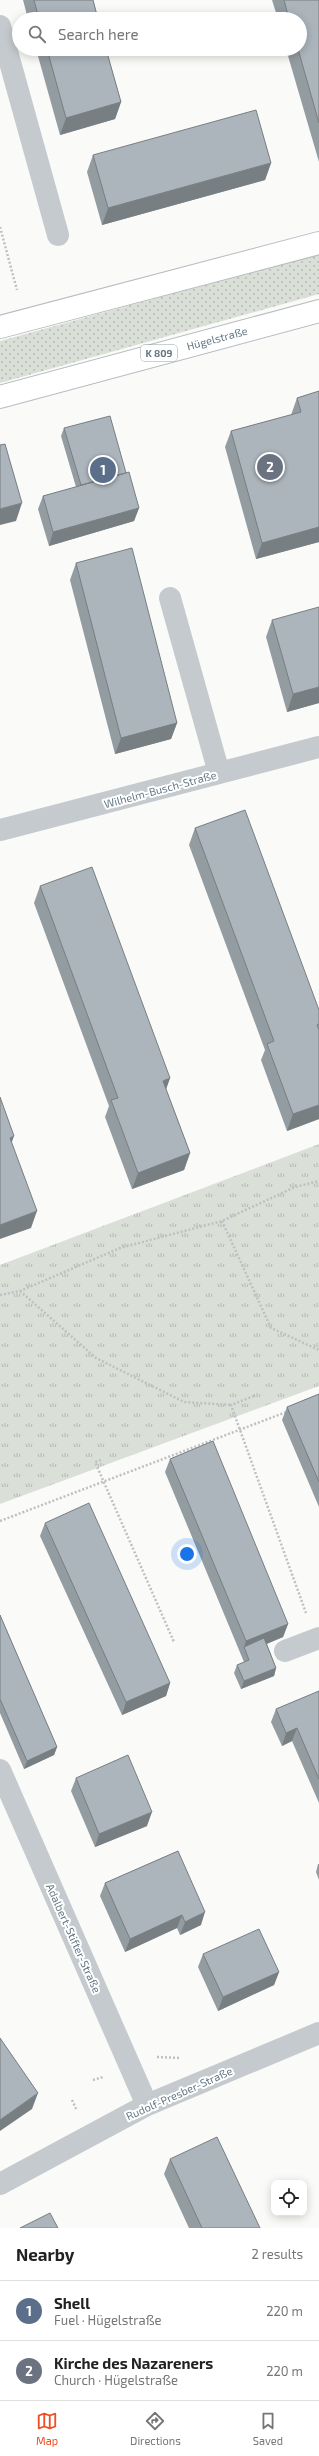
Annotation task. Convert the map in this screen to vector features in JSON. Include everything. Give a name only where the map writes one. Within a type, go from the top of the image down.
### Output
[{"type":"main road","points":[[0,327],[319,244]]},
{"type":"main road","name":"Hügelstraße","points":[[0,397],[319,311]]},
{"type":"street","points":[[0,26],[58,235]]},
{"type":"street","points":[[170,598],[219,773]]},
{"type":"street","name":"Wilhelm-Busch-Straße","points":[[0,830],[319,747]]},
{"type":"street","points":[[285,1651],[319,1638]]},
{"type":"street","name":"Adalbert-Stifter-Straße","points":[[0,1770],[147,2105]]},
{"type":"street","name":"Rudolf-Presber-Straße","points":[[0,2184],[147,2105],[319,2033]]},
{"type":"path","points":[[0,227],[17,290]]},
{"type":"path","points":[[0,1296],[20,1291],[120,1248],[222,1221],[295,1187],[319,1180]]},
{"type":"path","points":[[222,1221],[271,1328],[319,1350]]},
{"type":"path","points":[[20,1291],[96,1358],[184,1402],[231,1405],[254,1396]]},
{"type":"path","points":[[231,1405],[307,1617]]},
{"type":"path","points":[[0,1521],[290,1410]]},
{"type":"path","points":[[101,1460],[95,1462],[103,1482],[174,1642]]},
{"type":"path","points":[[153,2050],[156,2057],[172,2059],[186,2058]]},
{"type":"green space","points":[[319,253],[319,294],[0,383],[0,341]]},
{"type":"green space","points":[[319,1144],[319,1386],[0,1504],[0,1265]]},
{"type":"building","points":[[34,0],[93,0],[96,12],[37,12]]},
{"type":"building","points":[[284,0],[319,0],[319,123],[300,56],[307,56],[307,12],[287,12]]},
{"type":"building","points":[[49,56],[108,56],[121,102],[66,118]]},
{"type":"building","points":[[256,110],[271,163],[108,208],[93,155]]},
{"type":"building","points":[[319,391],[319,527],[262,543],[231,431],[301,412],[297,398]]},
{"type":"building","points":[[110,416],[126,473],[81,485],[64,428]]},
{"type":"building","points":[[5,444],[22,503],[0,509],[0,445]]},
{"type":"building","points":[[129,472],[139,508],[53,532],[43,496]]},
{"type":"building","points":[[132,548],[177,723],[121,738],[76,563]]},
{"type":"building","points":[[319,607],[319,687],[293,694],[272,620]]},
{"type":"building","points":[[245,810],[319,1010],[319,1024],[317,1025],[319,1030],[319,1105],[293,1114],[267,1044],[274,1041],[195,828]]},
{"type":"building","points":[[92,867],[170,1078],[163,1081],[190,1153],[138,1173],[111,1100],[118,1098],[40,886]]},
{"type":"building","points":[[0,1097],[14,1136],[10,1138],[37,1211],[0,1225]]},
{"type":"building","points":[[319,1394],[319,1482],[287,1407]]},
{"type":"building","points":[[213,1441],[288,1624],[246,1641],[170,1459]]},
{"type":"building","points":[[89,1503],[170,1683],[126,1702],[45,1523]]},
{"type":"building","points":[[0,1615],[57,1747],[27,1761],[0,1699]]},
{"type":"building","points":[[264,1638],[276,1668],[244,1681],[237,1665],[249,1660],[244,1647]]},
{"type":"building","points":[[319,1691],[319,1779],[297,1728],[286,1733],[276,1709]]},
{"type":"building","points":[[128,1755],[152,1812],[99,1834],[76,1778]]},
{"type":"building","points":[[178,1851],[205,1912],[185,1922],[182,1915],[130,1939],[105,1883]]},
{"type":"building","points":[[259,1929],[279,1972],[223,1997],[203,1954]]},
{"type":"building","points":[[0,2038],[38,2093],[0,2120]]},
{"type":"building","points":[[217,2137],[260,2228],[202,2228],[170,2159]]},
{"type":"building","points":[[50,2213],[58,2228],[20,2228]]},
{"type":"place","name":"Kirche des Nazareners","points":[[270,467]]},
{"type":"place","name":"Shell","points":[[103,470]]}]
